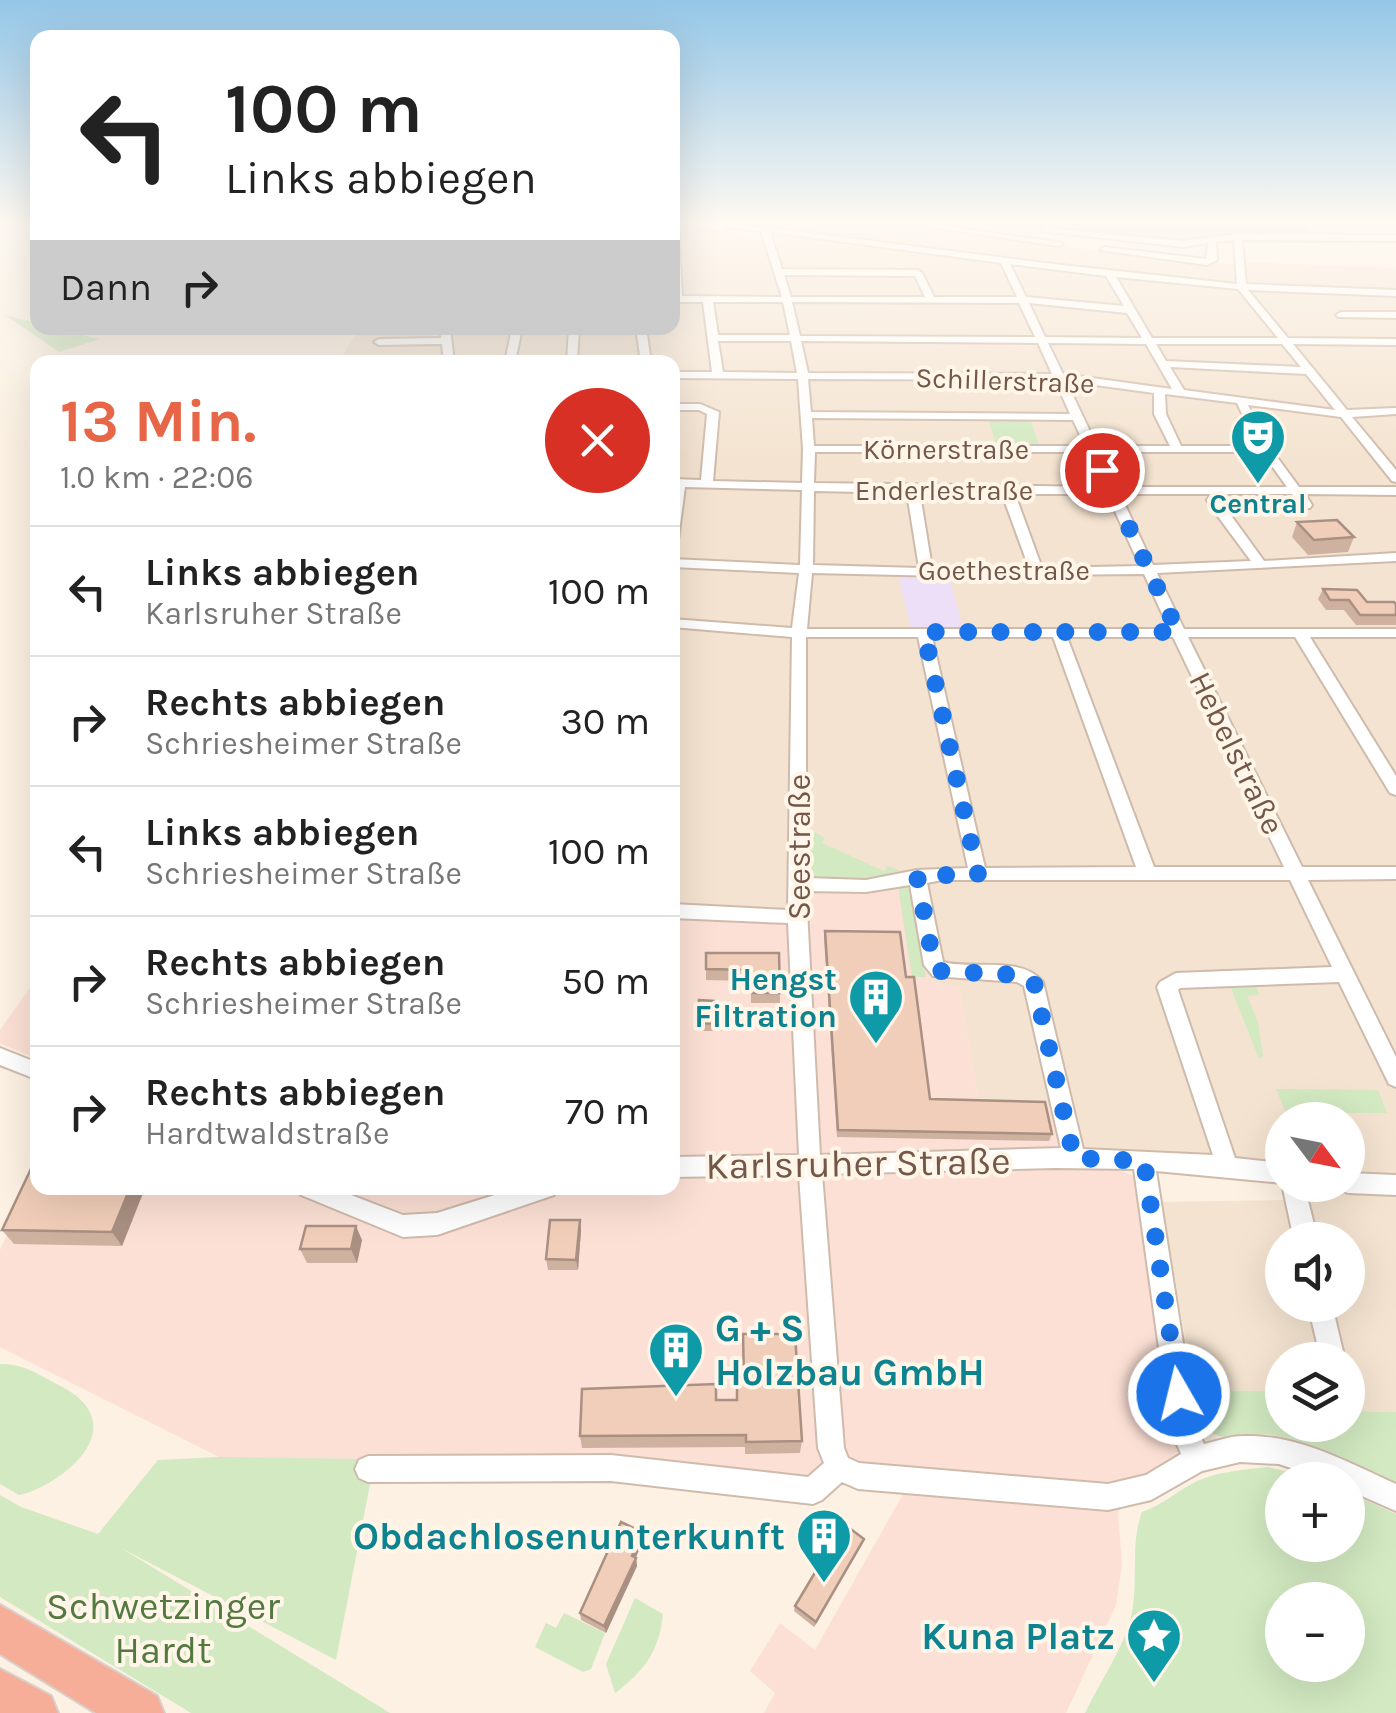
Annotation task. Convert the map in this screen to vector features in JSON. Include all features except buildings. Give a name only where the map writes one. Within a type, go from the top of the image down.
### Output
[{"type":"highway","points":[[0,1628],[140,1713]]},
{"type":"highway","points":[[0,1692],[34,1713]]},
{"type":"street","points":[[708,303],[718,375]]},
{"type":"street","name":"Seestraße","points":[[788,303],[804,376],[810,488],[799,633],[798,917],[810,1167],[831,1448],[839,1467]]},
{"type":"street","name":"Hebelstraße","points":[[1024,303],[1178,632],[1396,1078]]},
{"type":"street","points":[[1055,303],[1131,310]]},
{"type":"street","points":[[1127,303],[1180,393]]},
{"type":"street","points":[[1254,303],[1396,478]]},
{"type":"street","points":[[1341,315],[1394,314]]},
{"type":"street","points":[[445,335],[448,355]]},
{"type":"street","points":[[713,338],[1396,342]]},
{"type":"street","points":[[379,342],[445,341]]},
{"type":"street","points":[[1164,364],[1310,371]]},
{"type":"street","name":"Schillerstraße","points":[[680,375],[1059,377],[1343,414],[1396,411]]},
{"type":"street","points":[[1159,390],[1160,414],[1177,449]]},
{"type":"street","points":[[1217,507],[1306,506],[1264,449],[1241,401]]},
{"type":"street","points":[[680,407],[700,406],[713,412],[707,485]]},
{"type":"street","points":[[806,415],[1077,417]]},
{"type":"street","name":"Körnerstraße","points":[[809,449],[1264,449]]},
{"type":"street","name":"Enderlestraße","points":[[680,484],[913,490],[1396,492]]},
{"type":"street","points":[[913,490],[926,571]]},
{"type":"street","points":[[1008,490],[1036,570]]},
{"type":"street","points":[[1208,492],[1261,566]]},
{"type":"street","name":"Goethestraße","points":[[680,564],[806,572],[1149,570],[1396,556]]},
{"type":"street","points":[[680,624],[799,633],[1396,633]]},
{"type":"street","points":[[924,632],[978,874]]},
{"type":"street","points":[[1058,632],[1148,875]]},
{"type":"street","points":[[1300,632],[1396,790]]},
{"type":"street","points":[[798,884],[866,886],[917,876],[978,874],[1396,873]]},
{"type":"street","points":[[917,876],[934,965],[940,971],[1020,975],[1034,982],[1074,1158]]},
{"type":"street","points":[[680,911],[798,917]]},
{"type":"street","points":[[1227,1165],[1167,987],[1176,981],[1345,974]]},
{"type":"street","points":[[0,1056],[30,1069]]},
{"type":"street","name":"Karlsruher Straße","points":[[680,1167],[1074,1158],[1227,1165],[1265,1171]]},
{"type":"street","points":[[1144,1161],[1184,1427],[1197,1459]]},
{"type":"street","points":[[1365,1183],[1396,1185]]},
{"type":"street","points":[[327,1195],[403,1226],[438,1224],[525,1195]]},
{"type":"street","points":[[368,1469],[610,1468],[813,1491],[839,1467],[858,1476],[1108,1497],[1151,1487],[1197,1459],[1240,1449],[1279,1451],[1317,1462],[1396,1498]]},
{"type":"shaded area","points":[[680,303],[1396,303],[1396,1412],[1365,1411],[1365,1342],[1265,1342],[1265,1391],[1194,1390],[1162,1202],[1365,1202],[1365,1102],[1265,1102],[1265,1161],[1198,1153],[1063,1149],[979,1103],[959,987],[931,983],[803,920],[680,917],[680,355],[343,355],[355,335],[680,335]]},
{"type":"shaded area","points":[[948,573],[963,629],[911,629],[898,574]]},
{"type":"shaded area","points":[[912,883],[931,983],[959,987],[979,1103],[1052,1106],[1063,1149],[1135,1176],[1181,1450],[1118,1512],[1122,1564],[1116,1605],[1066,1713],[764,1713],[775,1693],[750,1671],[780,1623],[815,1650],[902,1496],[902,1466],[799,1476],[350,1465],[219,1457],[0,1347],[0,1250],[30,1184],[30,1195],[680,1195],[680,917],[803,920],[801,892]]},
{"type":"shaded area","points":[[30,988],[30,1056],[0,1043],[0,1030]]},
{"type":"green space","points":[[5,315],[30,321],[30,332]]},
{"type":"green space","points":[[34,335],[100,339],[59,352]]},
{"type":"green space","points":[[988,419],[1030,419],[1039,444],[997,447]]},
{"type":"green space","points":[[809,829],[825,838],[822,843],[884,871],[888,866],[900,871],[859,880],[813,876]]},
{"type":"green space","points":[[898,887],[907,888],[912,895],[926,977],[912,977]]},
{"type":"green space","points":[[1256,987],[1259,995],[1247,996],[1258,1022],[1263,1056],[1259,1059],[1231,988]]},
{"type":"green space","points":[[1276,1089],[1378,1090],[1387,1113],[1365,1113],[1365,1102],[1281,1102]]},
{"type":"green space","points":[[0,1364],[27,1369],[71,1392],[85,1404],[93,1423],[92,1438],[74,1464],[46,1484],[19,1495],[0,1484]]},
{"type":"green space","points":[[1194,1390],[1265,1391],[1265,1435],[1217,1435],[1205,1428],[1196,1408]]},
{"type":"green space","points":[[1365,1411],[1396,1412],[1396,1484],[1365,1470],[1365,1462],[1348,1462],[1300,1442],[1365,1442]]},
{"type":"green space","name":"Schwetzinger Hardt","points":[[364,1459],[371,1479],[336,1660],[121,1548],[390,1713],[191,1713],[0,1597],[0,1495],[21,1507],[98,1534],[158,1460]]},
{"type":"green space","points":[[1265,1467],[1265,1562],[1365,1562],[1365,1500],[1396,1514],[1396,1713],[1085,1713],[1130,1621],[1136,1539],[1142,1512],[1190,1485],[1223,1473]]},
{"type":"green space","points":[[635,1598],[663,1614],[661,1627],[648,1660],[615,1693],[606,1664]]},
{"type":"green space","points":[[564,1613],[605,1633],[591,1669],[583,1672],[535,1647],[546,1623],[556,1628]]},
{"type":"place","name":"Central","points":[[1258,486]]},
{"type":"place","name":"Hengst Filtration","points":[[876,1046]]},
{"type":"place","name":"G + S Holzbau GmbH","points":[[676,1399]]},
{"type":"place","name":"Obdachlosenunterkunft","points":[[824,1585]]},
{"type":"place","name":"Kuna Platz","points":[[1154,1685]]},
{"type":"route","points":[[1102,470],[1178,632],[924,632],[978,874],[917,876],[934,965],[940,971],[1020,975],[1034,982],[1074,1158],[1144,1161],[1179,1394]]}]
